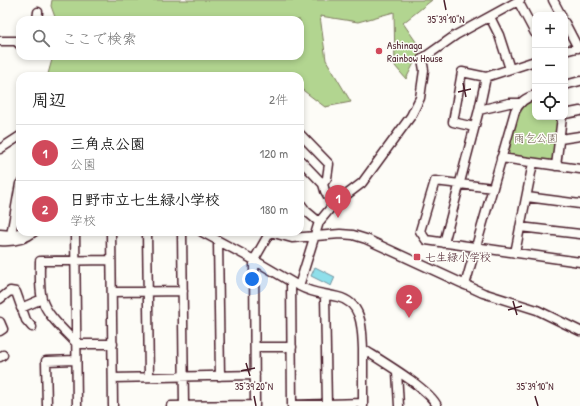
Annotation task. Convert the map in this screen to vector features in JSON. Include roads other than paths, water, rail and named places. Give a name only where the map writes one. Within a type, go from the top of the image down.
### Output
[{"type":"street","points":[[209,236],[254,260],[295,284],[312,293],[340,298],[352,305],[359,314],[362,326],[363,405],[292,405],[292,347],[295,284],[315,237],[319,222],[333,205],[362,183],[411,116],[420,98],[424,70],[422,59],[456,35],[519,0],[532,27]]},
{"type":"street","points":[[553,0],[559,12]]},
{"type":"street","points":[[490,17],[499,35],[510,69]]},
{"type":"street","points":[[568,29],[579,48],[568,50]]},
{"type":"street","points":[[0,41],[16,41]]},
{"type":"street","points":[[474,127],[453,122],[462,72],[486,76],[532,62]]},
{"type":"street","points":[[444,243],[479,110],[486,76]]},
{"type":"street","points":[[568,84],[580,81]]},
{"type":"street","points":[[465,285],[515,111],[519,103],[532,95]]},
{"type":"street","points":[[479,110],[509,103],[519,103]]},
{"type":"street","points":[[568,113],[580,110]]},
{"type":"street","points":[[556,166],[562,120]]},
{"type":"street","points":[[560,139],[580,136]]},
{"type":"street","points":[[304,138],[329,164],[327,178],[323,184]]},
{"type":"street","points":[[0,149],[16,139]]},
{"type":"street","points":[[501,158],[580,169]]},
{"type":"street","points":[[515,253],[533,163]]},
{"type":"street","points":[[304,164],[323,184],[325,191],[333,205]]},
{"type":"street","points":[[493,188],[435,181],[420,231],[426,240],[580,262]]},
{"type":"street","points":[[527,197],[580,204]]},
{"type":"street","points":[[11,235],[16,207]]},
{"type":"street","points":[[304,208],[319,222]]},
{"type":"street","points":[[520,227],[580,234]]},
{"type":"street","points":[[0,234],[11,235],[16,234]]},
{"type":"street","points":[[285,236],[292,238],[340,234],[366,239],[483,293],[536,310],[580,331]]},
{"type":"street","points":[[0,241],[10,242],[20,240],[27,236]]},
{"type":"street","points":[[75,236],[77,406]]},
{"type":"street","points":[[111,236],[113,406]]},
{"type":"street","points":[[147,236],[149,377]]},
{"type":"street","points":[[182,236],[184,406]]},
{"type":"street","points":[[171,406],[255,405],[254,260],[268,236]]},
{"type":"street","points":[[218,241],[220,376]]},
{"type":"street","points":[[112,260],[40,261],[42,299],[47,310],[77,344],[113,344]]},
{"type":"street","points":[[0,299],[10,291],[16,292],[26,320],[32,327]]},
{"type":"street","points":[[112,292],[183,291]]},
{"type":"street","points":[[325,295],[327,405]]},
{"type":"street","points":[[21,308],[42,299]]},
{"type":"street","points":[[0,322],[3,329],[0,331]]},
{"type":"street","points":[[255,347],[292,347]]},
{"type":"street","points":[[363,349],[432,397],[437,406]]},
{"type":"street","points":[[47,406],[46,361],[76,360]]},
{"type":"street","points":[[398,372],[399,406]]},
{"type":"street","points":[[113,378],[255,375]]},
{"type":"water","points":[[315,267],[335,277],[331,286],[311,276]]},
{"type":"place","name":"Ashinaga Rainbow House","points":[[379,51]]},
{"type":"place","name":"三角点公園","points":[[338,218]]},
{"type":"place","name":"七生緑小学校","points":[[417,257]]},
{"type":"place","name":"日野市立七生緑小学校","points":[[409,318]]},
{"type":"park label","name":"雨乞公園","points":[[536,138]]}]
